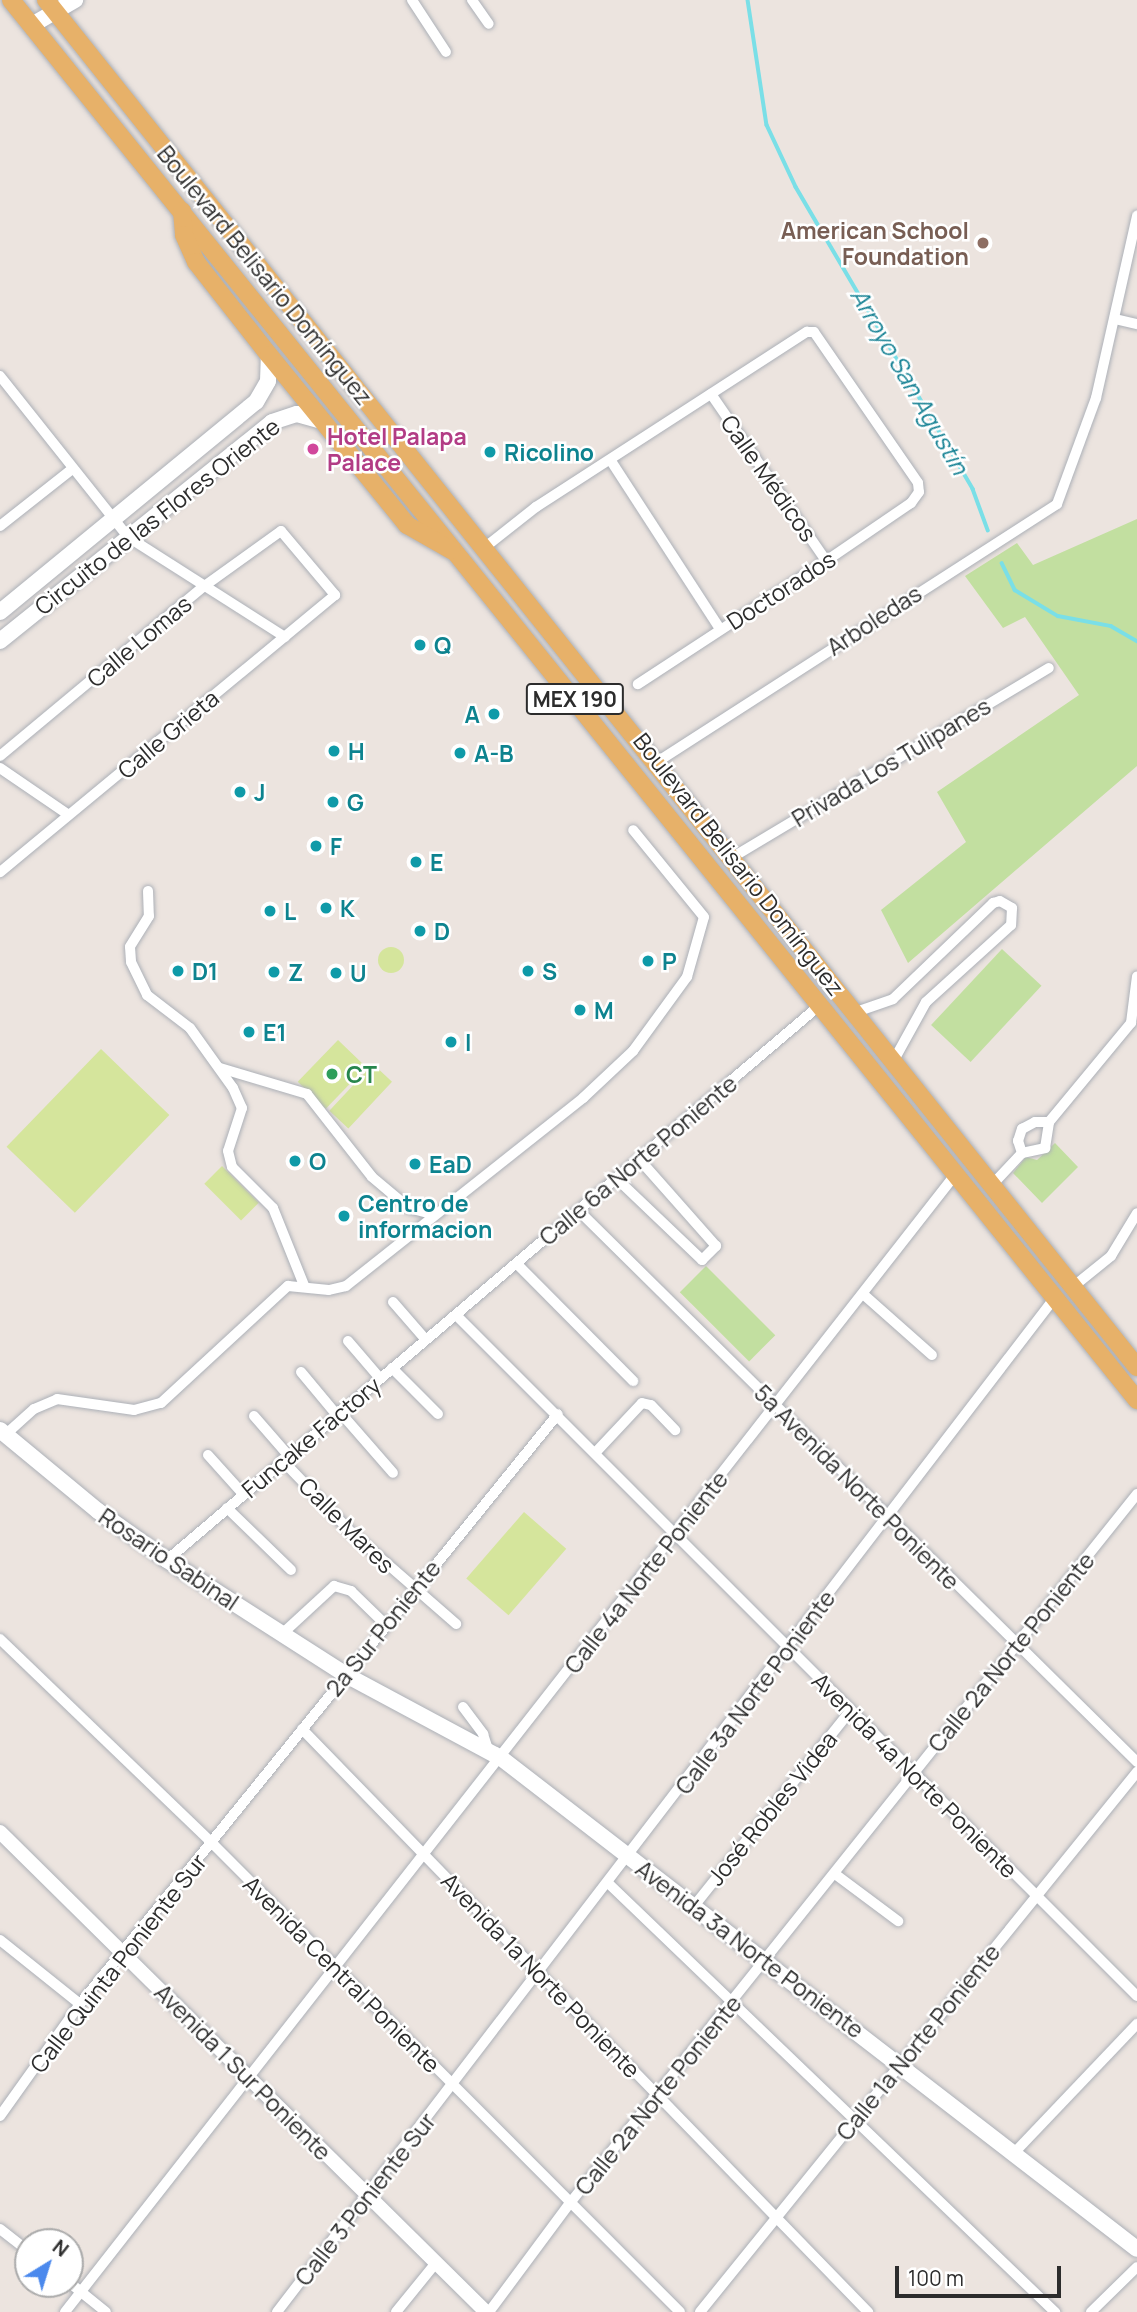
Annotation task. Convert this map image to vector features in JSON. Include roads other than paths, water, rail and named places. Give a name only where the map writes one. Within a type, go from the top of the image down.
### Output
[{"type":"main road","name":"Boulevard Belisario Domínguez","points":[[11,0],[1137,1399]]},
{"type":"main road","name":"Boulevard Belisario Domínguez","points":[[46,0],[1137,1365]]},
{"type":"main road","points":[[32,25],[58,14],[75,0]]},
{"type":"main road","points":[[182,211],[184,235],[196,262],[268,355],[407,525],[460,555]]},
{"type":"main road","points":[[0,613],[256,402],[268,381],[268,355]]},
{"type":"main road","name":"Circuito de las Flores Oriente","points":[[0,641],[272,422],[297,414],[322,421]]},
{"type":"main road","points":[[477,576],[489,555]]},
{"type":"main road","name":"Rosario Sabinal","points":[[3,1433],[167,1560],[346,1675]]},
{"type":"main road","name":"Avenida 3a Norte Poniente","points":[[346,1675],[495,1755],[901,2063],[1137,2249]]},
{"type":"street","points":[[412,0],[446,52]]},
{"type":"street","points":[[472,0],[489,24]]},
{"type":"street","name":"Arboledas","points":[[657,762],[1057,504],[1096,398],[1137,216]]},
{"type":"street","points":[[1115,319],[1137,324]]},
{"type":"street","name":"Doctorados","points":[[638,684],[827,561],[911,503],[919,492],[918,483],[814,332],[807,332],[711,394]]},
{"type":"street","points":[[0,376],[71,470],[128,537],[285,637]]},
{"type":"street","points":[[489,555],[536,507],[711,394]]},
{"type":"street","name":"Calle Médicos","points":[[711,394],[827,561]]},
{"type":"street","points":[[611,461],[720,629]]},
{"type":"street","points":[[2,519],[71,470]]},
{"type":"street","name":"Calle Lomas","points":[[0,756],[203,587],[281,531],[335,595]]},
{"type":"street","name":"Calle Grieta","points":[[0,872],[335,595]]},
{"type":"street","points":[[0,613],[14,629]]},
{"type":"street","name":"Privada Los Tulipanes","points":[[733,857],[1049,668]]},
{"type":"street","points":[[0,768],[69,815]]},
{"type":"street","points":[[3,1433],[34,1409],[57,1399],[134,1410],[161,1403],[270,1299],[288,1286],[304,1285],[329,1290],[346,1286],[432,1214],[583,1098],[633,1051],[687,977],[704,917],[633,830]]},
{"type":"street","points":[[148,891],[149,916],[130,947],[131,962],[147,995],[180,1017],[220,1068],[242,1108],[228,1151],[232,1167],[273,1208],[304,1285]]},
{"type":"street","points":[[856,1012],[893,999],[993,904],[1000,901],[1012,908],[1011,925],[926,1002],[894,1060]]},
{"type":"street","points":[[992,1185],[1022,1153],[1045,1148],[1049,1122],[1131,1023],[1137,976]]},
{"type":"street","name":"Calle 6a Norte Poniente","points":[[456,1315],[820,1005]]},
{"type":"street","points":[[220,1068],[307,1094],[372,1177],[409,1208],[432,1214]]},
{"type":"street","points":[[1022,1153],[1018,1140],[1022,1129],[1035,1122],[1049,1122]]},
{"type":"street","points":[[616,1178],[702,1260],[716,1246],[639,1159]]},
{"type":"street","name":"Calle 4a Norte Poniente","points":[[84,2288],[247,2076],[336,1969],[495,1755],[676,1534],[955,1175]]},
{"type":"street","points":[[663,1223],[680,1205]]},
{"type":"street","name":"5a Avenida Norte Poniente","points":[[578,1210],[888,1520],[1137,1762]]},
{"type":"street","points":[[1074,1286],[1111,1256],[1137,1213]]},
{"type":"street","points":[[517,1264],[633,1381]]},
{"type":"street","points":[[863,1294],[932,1355]]},
{"type":"street","name":"Calle 3a Norte Poniente","points":[[453,2086],[888,1520],[1056,1296]]},
{"type":"street","points":[[393,1302],[426,1340]]},
{"type":"street","name":"Funcake Factory","points":[[167,1560],[379,1377],[456,1315]]},
{"type":"street","name":"Avenida 4a Norte Poniente","points":[[456,1315],[558,1414],[788,1649],[1137,1996]]},
{"type":"street","points":[[348,1341],[379,1377]]},
{"type":"street","points":[[1119,1377],[1137,1365]]},
{"type":"street","points":[[392,1368],[438,1415]]},
{"type":"street","points":[[301,1372],[393,1473]]},
{"type":"street","points":[[596,1452],[642,1404],[651,1405],[675,1430]]},
{"type":"street","name":"2a Sur Poniente","points":[[213,1844],[413,1590],[558,1414]]},
{"type":"street","name":"Calle Mares","points":[[254,1416],[285,1458],[413,1590],[456,1624]]},
{"type":"street","points":[[208,1455],[243,1494]]},
{"type":"street","name":"Calle 2a Norte Poniente","points":[[488,2312],[570,2203],[735,2001],[1137,1494]]},
{"type":"street","points":[[227,1508],[291,1570]]},
{"type":"street","points":[[282,1634],[334,1586],[351,1591],[386,1625]]},
{"type":"street","name":"Avenida Central Poniente","points":[[0,1639],[213,1844],[680,2312]]},
{"type":"street","points":[[463,1707],[495,1755]]},
{"type":"street","name":"José Robles Videa","points":[[694,1906],[851,1710]]},
{"type":"street","name":"Avenida 1a Norte Poniente","points":[[302,1729],[868,2312]]},
{"type":"street","name":"Calle 1a Norte Poniente","points":[[700,2312],[1137,1772]]},
{"type":"street","name":"Avenida 1 Sur Poniente","points":[[0,1832],[435,2264],[488,2312]]},
{"type":"street","name":"Calle Quinta Poniente Sur","points":[[0,2116],[80,2004],[213,1844]]},
{"type":"street","points":[[835,1874],[898,1921]]},
{"type":"street","points":[[608,1883],[735,2001],[1055,2312]]},
{"type":"street","points":[[0,1940],[80,2004]]},
{"type":"street","points":[[1015,2152],[1137,2024]]},
{"type":"street","name":"Calle 3 Poniente Sur","points":[[277,2312],[453,2086]]},
{"type":"street","points":[[396,2312],[435,2264]]},
{"type":"street","points":[[1091,2312],[1137,2267]]},
{"type":"street","points":[[84,2294],[106,2312]]},
{"type":"street","name":"Calle 4a Norte Poniente","points":[[65,2312],[76,2298]]},
{"type":"waterway","name":"Arroyo San Agustín","points":[[748,0],[767,125],[796,187],[973,489],[988,530]]},
{"type":"waterway","name":"Arroyo San Agustín","points":[[1002,563],[1015,590],[1058,616],[1111,626],[1137,641]]},
{"type":"place","name":"American School Foundation","points":[[983,243]]},
{"type":"place","name":"Hotel Palapa Palace","points":[[313,449]]},
{"type":"place","name":"Ricolino","points":[[490,452]]},
{"type":"place","name":"Q","points":[[420,645]]},
{"type":"place","name":"A","points":[[494,714]]},
{"type":"place","name":"H","points":[[334,751]]},
{"type":"place","name":"A-B","points":[[460,753]]},
{"type":"place","name":"J","points":[[240,792]]},
{"type":"place","name":"G","points":[[333,802]]},
{"type":"place","name":"F","points":[[316,846]]},
{"type":"place","name":"E","points":[[416,862]]},
{"type":"place","name":"K","points":[[326,908]]},
{"type":"place","name":"L","points":[[270,911]]},
{"type":"place","name":"D","points":[[420,931]]},
{"type":"place","name":"P","points":[[648,961]]},
{"type":"place","name":"D1","points":[[178,971]]},
{"type":"place","name":"S","points":[[528,971]]},
{"type":"place","name":"Z","points":[[274,972]]},
{"type":"place","name":"U","points":[[336,973]]},
{"type":"place","name":"M","points":[[580,1010]]},
{"type":"place","name":"E1","points":[[249,1032]]},
{"type":"place","name":"I","points":[[451,1042]]},
{"type":"place","name":"CT","points":[[332,1074]]},
{"type":"place","name":"O","points":[[295,1161]]},
{"type":"place","name":"EaD","points":[[415,1164]]},
{"type":"place","name":"Centro de informacion","points":[[344,1216]]}]
